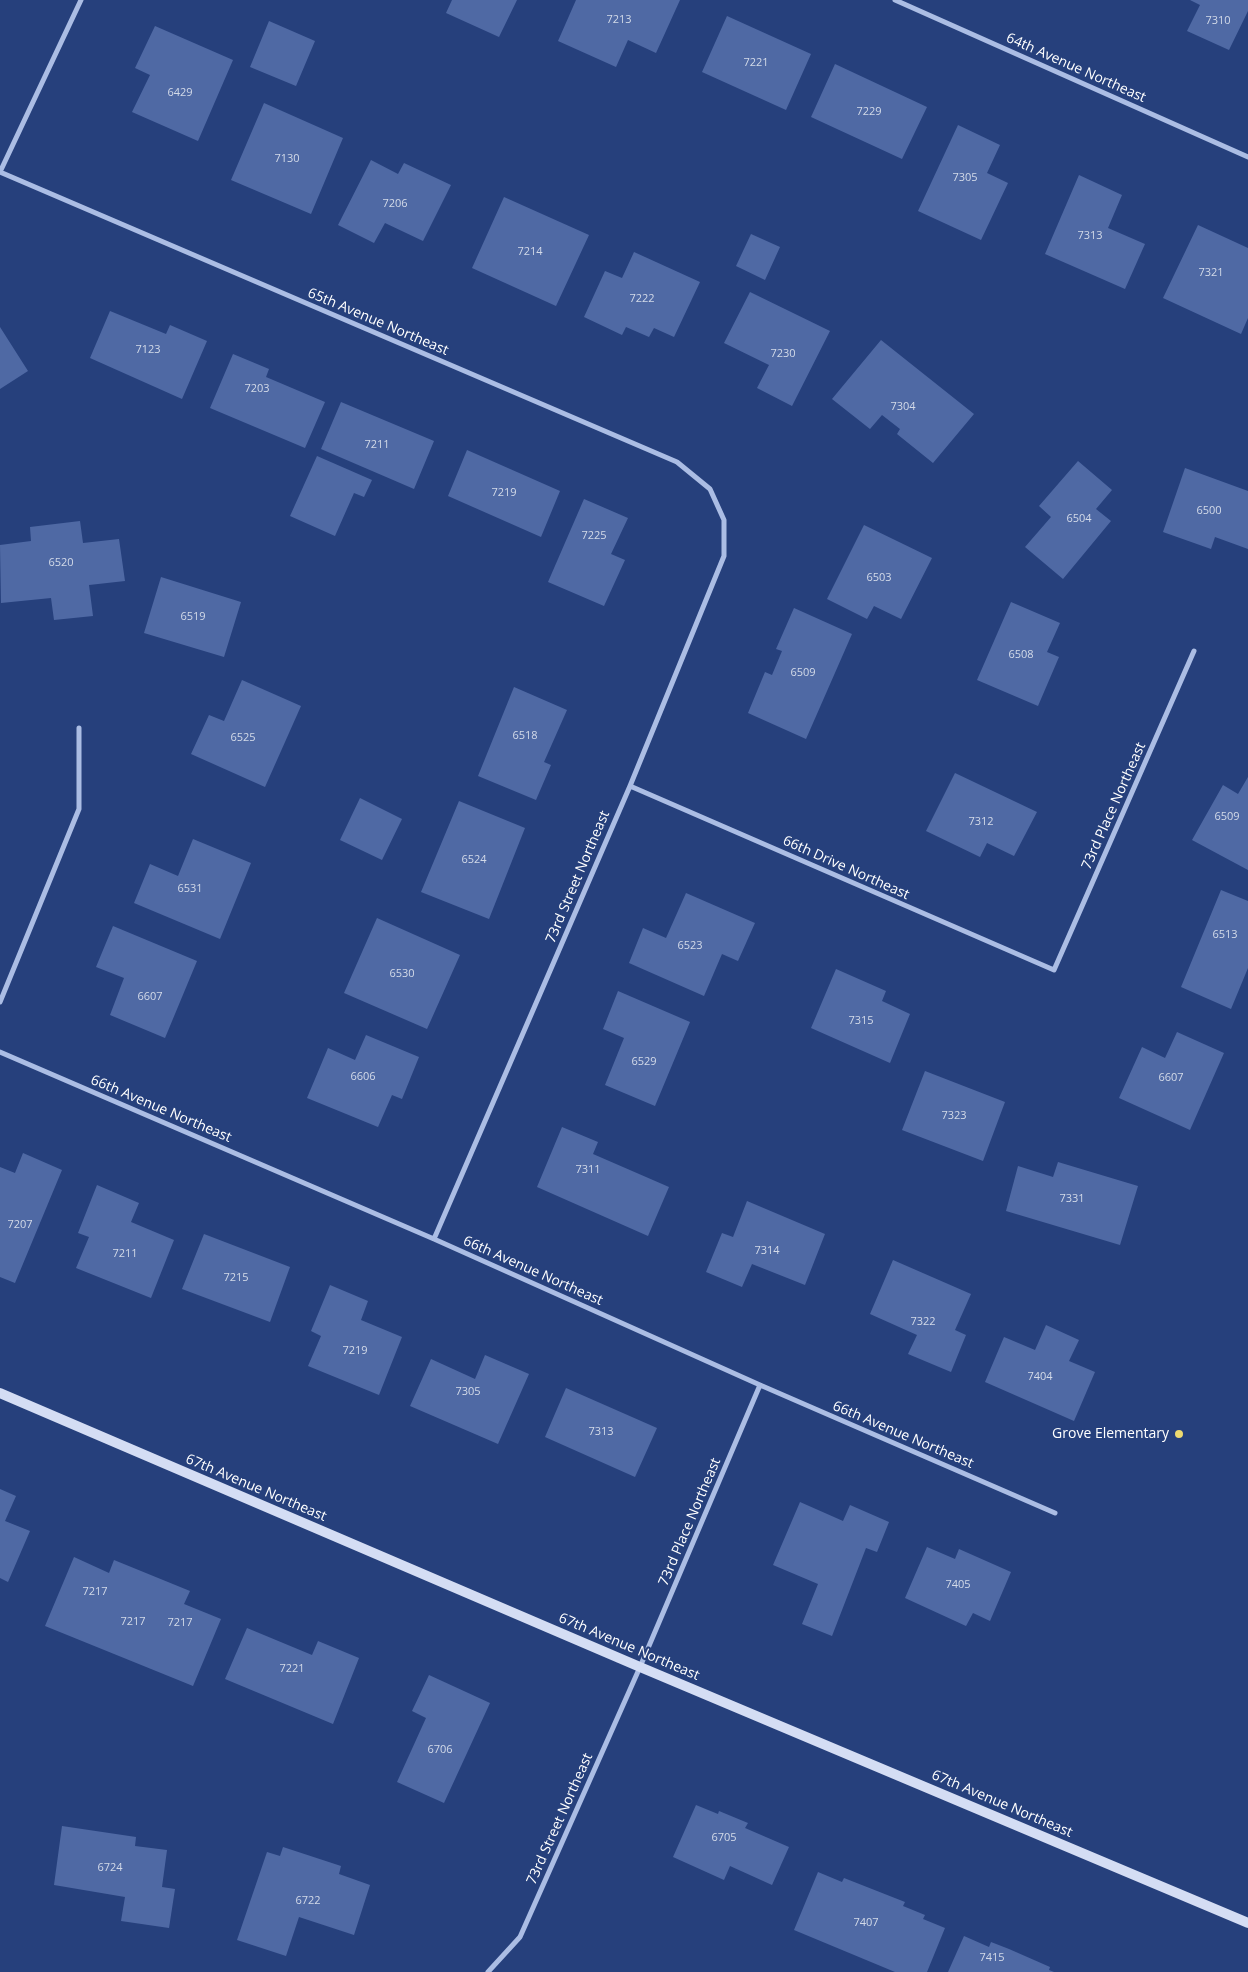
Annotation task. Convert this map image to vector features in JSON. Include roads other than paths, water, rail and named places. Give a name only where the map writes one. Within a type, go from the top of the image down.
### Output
[{"type":"main road","name":"67th Avenue Northeast","points":[[0,1393],[640,1667],[1248,1923]]},
{"type":"street","points":[[0,172],[81,0]]},
{"type":"street","name":"64th Avenue Northeast","points":[[896,0],[1248,157]]},
{"type":"street","name":"65th Avenue Northeast","points":[[0,172],[677,462],[710,489],[724,520]]},
{"type":"street","name":"73rd Street Northeast","points":[[434,1239],[630,786],[724,556],[724,520]]},
{"type":"street","name":"73rd Place Northeast","points":[[1054,970],[1194,651]]},
{"type":"street","points":[[0,1002],[79,809],[78,728]]},
{"type":"street","name":"66th Drive Northeast","points":[[630,786],[1054,970]]},
{"type":"street","name":"66th Avenue Northeast","points":[[0,1052],[434,1239],[760,1385],[1055,1513]]},
{"type":"street","name":"73rd Place Northeast","points":[[640,1667],[760,1385]]},
{"type":"street","name":"73rd Street Northeast","points":[[488,1972],[520,1937],[640,1667]]},
{"type":"place","name":"Grove Elementary","points":[[1179,1434]]}]
